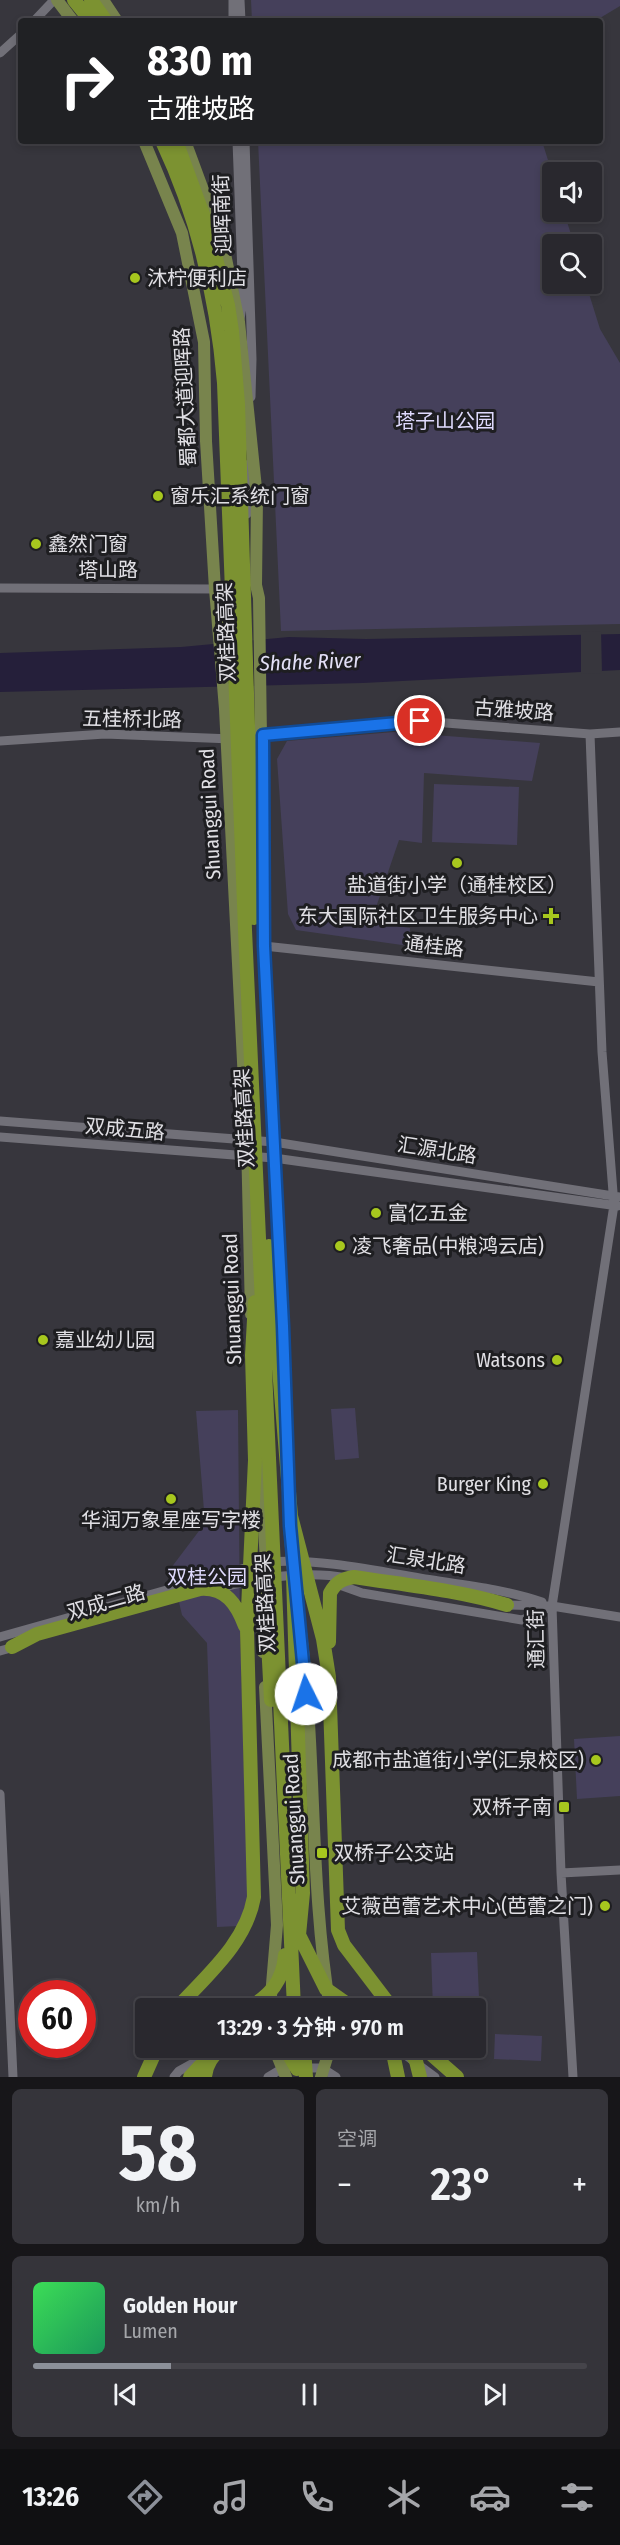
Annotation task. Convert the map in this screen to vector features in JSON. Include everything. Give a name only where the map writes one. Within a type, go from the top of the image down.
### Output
[{"type":"highway","points":[[75,0],[89,18]]},
{"type":"highway","points":[[91,0],[104,18]]},
{"type":"highway","points":[[163,144],[202,230]]},
{"type":"highway","points":[[180,144],[202,230]]},
{"type":"highway","name":"双桂路高架","points":[[202,230],[228,305],[233,340],[253,589],[254,933],[264,1234],[294,1934],[294,1998]]},
{"type":"highway","name":"双桂路高架","points":[[202,230],[216,307],[224,383],[245,930],[264,1234]]},
{"type":"highway","points":[[186,1998],[230,1950],[251,1912],[254,1897],[247,1630],[255,1460],[252,1355],[264,1234]]},
{"type":"highway","points":[[264,1234],[291,1516],[318,1619],[329,1677]]},
{"type":"highway","points":[[262,1998],[278,1984],[284,1970],[303,1893],[293,1576]]},
{"type":"highway","points":[[384,1998],[344,1945],[338,1930],[329,1677],[328,1602],[330,1593],[338,1582],[354,1577],[483,1597],[507,1605]]},
{"type":"highway","points":[[6,1649],[37,1634],[208,1588],[224,1594],[236,1605],[247,1630]]},
{"type":"highway","points":[[268,1642],[281,1837],[281,1873],[287,1932],[284,1970]]},
{"type":"highway","points":[[281,1873],[294,1934],[326,1989],[339,1998]]},
{"type":"highway","name":"双桂路高架","points":[[294,1934],[302,1998]]},
{"type":"highway","points":[[144,2077],[153,2058]]},
{"type":"highway","points":[[201,2073],[206,2058]]},
{"type":"highway","points":[[190,2077],[206,2070],[212,2058]]},
{"type":"highway","points":[[289,2058],[296,2074]]},
{"type":"highway","points":[[296,2058],[296,2074]]},
{"type":"highway","points":[[296,2074],[301,2058]]},
{"type":"highway","points":[[296,2074],[308,2058]]},
{"type":"highway","points":[[394,2058],[398,2077]]},
{"type":"highway","points":[[414,2058],[420,2077]]},
{"type":"highway","points":[[433,2058],[457,2077]]},
{"type":"main road","points":[[55,0],[72,18]]},
{"type":"main road","points":[[65,0],[74,18]]},
{"type":"main road","points":[[103,0],[115,18]]},
{"type":"main road","name":"蜀都大道迎晖路","points":[[145,144],[182,233],[204,342],[206,441],[215,589]]},
{"type":"main road","points":[[180,144],[223,244],[239,322],[257,498],[253,589]]},
{"type":"main road","name":"Shuanggui Road","points":[[215,589],[225,709],[248,1157],[249,1278],[267,1579],[262,1626],[277,1925],[271,1998]]},
{"type":"main road","name":"Shuanggui Road","points":[[253,589],[262,708],[264,946],[291,1560],[303,1650],[321,1954],[328,1998]]},
{"type":"main road","points":[[267,1579],[268,1642]]},
{"type":"main road","points":[[276,1954],[321,1954]]},
{"type":"main road","points":[[282,2058],[296,2074]]},
{"type":"street","points":[[37,18],[55,0]]},
{"type":"street","points":[[233,0],[233,18]]},
{"type":"street","points":[[240,0],[241,18]]},
{"type":"street","points":[[0,54],[18,37]]},
{"type":"street","name":"迎晖南街","points":[[237,144],[243,302],[239,322]]},
{"type":"street","points":[[245,144],[252,358],[253,589]]},
{"type":"street","name":"塔山路","points":[[0,588],[215,589],[230,597],[241,599],[254,592],[253,589]]},
{"type":"street","points":[[215,589],[229,600],[236,616],[240,706],[248,727],[263,735]]},
{"type":"street","name":"古雅坡路","points":[[263,735],[420,721],[590,734],[620,732]]},
{"type":"street","name":"五桂桥北路","points":[[0,741],[105,734],[225,740],[263,735]]},
{"type":"street","name":"通汇街","points":[[573,2077],[561,1873],[552,1606],[617,1201],[599,982],[590,734]]},
{"type":"street","name":"通桂路","points":[[264,946],[599,982]]},
{"type":"street","name":"双成五路","points":[[0,1121],[247,1140]]},
{"type":"street","name":"双成五路","points":[[0,1137],[248,1157]]},
{"type":"street","name":"汇源北路","points":[[247,1140],[274,1142],[617,1201]]},
{"type":"street","name":"汇源北路","points":[[248,1157],[274,1158],[617,1201]]},
{"type":"street","name":"双成二路","points":[[0,1637],[266,1562],[291,1560]]},
{"type":"street","name":"汇泉北路","points":[[291,1560],[376,1570],[518,1594],[552,1606]]},
{"type":"street","points":[[313,1575],[362,1593],[522,1620],[552,1606]]},
{"type":"street","name":"双成二路","points":[[6,1649],[228,1586],[293,1576]]},
{"type":"street","name":"汇泉北路","points":[[293,1576],[334,1576],[490,1605],[552,1606],[620,1617]]},
{"type":"street","points":[[0,1794],[3,1930],[13,2077]]},
{"type":"street","points":[[561,1873],[620,1870]]},
{"type":"street","points":[[174,2077],[187,2066],[202,2058]]},
{"type":"street","points":[[409,2058],[435,2077]]},
{"type":"street","points":[[268,2077],[321,2072],[336,2077]]},
{"type":"green space","points":[[251,0],[620,0],[620,6],[600,18],[252,18]]},
{"type":"green space","name":"塔子山公园","points":[[258,144],[543,144],[549,162],[542,162],[542,222],[567,222],[571,234],[542,234],[542,294],[589,294],[600,329],[620,363],[620,624],[281,631]]},
{"type":"green space","points":[[394,732],[540,743],[532,781],[424,773],[422,843],[399,840],[371,922],[410,928],[409,946],[296,930],[288,914],[277,759],[287,741]]},
{"type":"green space","points":[[434,784],[519,787],[517,845],[432,842]]},
{"type":"green space","points":[[355,1408],[359,1458],[335,1460],[331,1409]]},
{"type":"green space","name":"双桂公园","points":[[238,1410],[240,1626],[248,1902],[239,1926],[217,1927],[207,1643],[182,1615],[171,1568],[205,1523],[196,1411]]},
{"type":"green space","name":"成都市盐道街小学(汇泉校区)","points":[[620,1736],[620,1796],[577,1799],[574,1739]]},
{"type":"green space","points":[[477,1952],[479,1998],[433,1998],[431,1953]]},
{"type":"green space","points":[[495,2034],[542,2036],[541,2061],[494,2059]]},
{"type":"water","name":"Shahe River","points":[[620,634],[620,670],[363,683],[0,692],[0,653],[181,647],[289,637],[366,639]]},
{"type":"pier","points":[[601,631],[602,673],[581,674],[581,632]]},
{"type":"place","name":"沐柠便利店","points":[[135,278]]},
{"type":"place","name":"窗乐汇系统门窗","points":[[158,496]]},
{"type":"place","name":"鑫然门窗","points":[[36,544]]},
{"type":"place","name":"盐道街小学（通桂校区）","points":[[457,863]]},
{"type":"place","name":"东大国际社区卫生服务中心","points":[[551,916]]},
{"type":"place","name":"富亿五金","points":[[376,1213]]},
{"type":"place","name":"凌飞奢品(中粮鸿云店)","points":[[340,1246]]},
{"type":"place","name":"嘉业幼儿园","points":[[43,1340]]},
{"type":"place","name":"Watsons","points":[[557,1360]]},
{"type":"place","name":"Burger King","points":[[543,1484]]},
{"type":"place","name":"华润万象星座写字楼","points":[[171,1499]]},
{"type":"place","name":"成都市盐道街小学(汇泉校区)","points":[[596,1760]]},
{"type":"place","name":"双桥子南","points":[[564,1807]]},
{"type":"place","name":"双桥子公交站","points":[[322,1853]]},
{"type":"place","name":"艾薇芭蕾艺术中心(芭蕾之门)","points":[[605,1906]]},
{"type":"route","points":[[306,1694],[303,1650],[291,1560],[283,1326],[264,946],[263,735],[420,721]]}]
